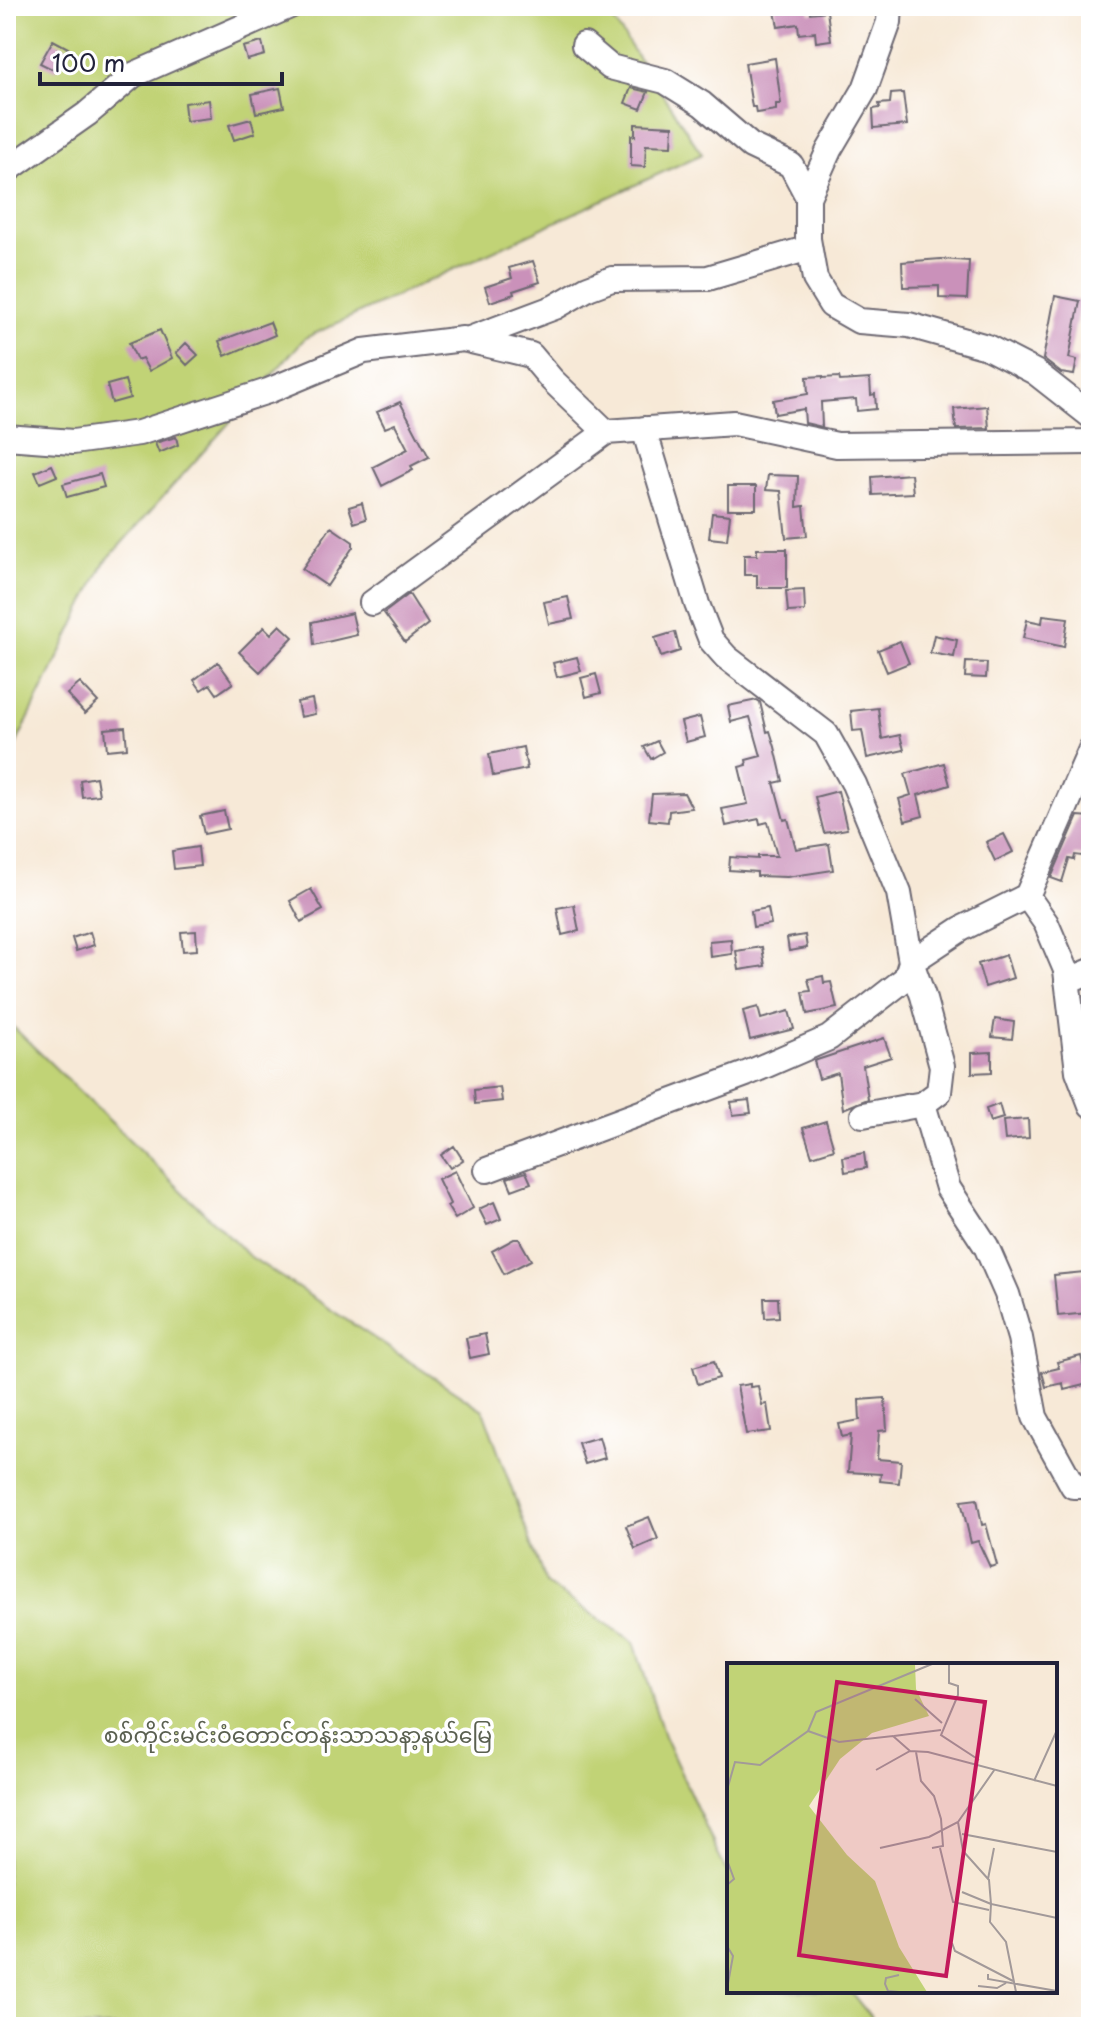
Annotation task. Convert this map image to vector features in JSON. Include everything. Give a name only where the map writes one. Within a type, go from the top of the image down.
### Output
[{"type":"street","points":[[6,171],[87,114],[133,75],[290,6]]},
{"type":"street","points":[[890,6],[889,22],[865,89],[829,150],[808,197],[809,248],[815,279],[831,305],[859,321],[909,325],[987,347],[1035,372],[1091,416]]},
{"type":"street","points":[[584,45],[610,67],[665,81],[702,104],[751,146],[791,165],[808,197]]},
{"type":"street","points":[[6,437],[73,442],[139,433],[268,391],[364,351],[467,340],[555,307],[588,288],[612,279],[708,278],[809,248]]},
{"type":"street","points":[[467,340],[531,355],[552,380],[606,432]]},
{"type":"street","points":[[372,603],[606,432],[734,423],[837,445],[1091,442]]},
{"type":"street","points":[[644,429],[697,604],[711,640],[726,657],[826,734],[854,784],[899,893],[911,962],[942,1066],[939,1092],[923,1104],[863,1115]]},
{"type":"street","points":[[487,1170],[746,1074],[829,1038],[906,978],[911,962],[961,929],[1027,896],[1091,749]]},
{"type":"street","points":[[1027,896],[1046,923],[1066,970],[1078,1071],[1091,1105]]},
{"type":"street","points":[[1067,981],[1091,971]]},
{"type":"street","points":[[923,1104],[948,1188],[986,1246],[1007,1294],[1020,1338],[1035,1417],[1073,1486],[1091,1486]]},
{"type":"green space","points":[[6,6],[604,6],[702,154],[305,338],[104,563],[6,765]]},
{"type":"green space","name":"စစ်ကိုင်းမင်းဝံတောင်တန်းသာသနာ့နယ်မြေ","points":[[6,1020],[248,1255],[483,1410],[546,1584],[634,1642],[664,1736],[727,1871],[727,1993],[852,1993],[879,2027],[6,2027]]},
{"type":"building","points":[[774,6],[809,6],[810,13],[827,11],[831,40],[816,42],[815,32],[799,34],[798,24],[778,27]]},
{"type":"building","points":[[53,40],[68,48],[56,71],[40,63]]},
{"type":"building","points":[[262,42],[265,55],[247,60],[243,47]]},
{"type":"building","points":[[775,58],[781,104],[776,104],[776,110],[756,113],[755,107],[752,107],[745,63]]},
{"type":"building","points":[[280,88],[284,107],[256,113],[252,94]]},
{"type":"building","points":[[631,88],[648,92],[641,109],[625,103]]},
{"type":"building","points":[[903,93],[907,125],[874,128],[873,109],[880,108],[879,104],[890,103],[891,94]]},
{"type":"building","points":[[209,100],[211,118],[186,121],[184,103]]},
{"type":"building","points":[[251,119],[255,133],[234,140],[229,125]]},
{"type":"building","points":[[635,124],[673,126],[672,146],[646,145],[645,167],[631,166],[631,135],[635,136]]},
{"type":"building","points":[[941,259],[969,261],[967,299],[939,298],[939,286],[903,287],[902,262]]},
{"type":"building","points":[[533,261],[540,282],[490,302],[485,287],[512,278],[509,268]]},
{"type":"building","points":[[1055,296],[1080,301],[1069,358],[1077,360],[1074,375],[1061,373],[1043,359]]},
{"type":"building","points":[[270,322],[275,335],[225,356],[219,341]]},
{"type":"building","points":[[160,330],[172,358],[149,371],[142,358],[137,360],[129,343]]},
{"type":"building","points":[[186,343],[198,355],[187,365],[176,353]]},
{"type":"building","points":[[807,377],[839,377],[840,381],[870,379],[876,409],[857,411],[856,399],[821,402],[822,427],[805,423],[804,409],[775,414],[773,400],[808,394]]},
{"type":"building","points":[[125,380],[130,398],[112,403],[107,385]]},
{"type":"building","points":[[400,402],[429,457],[411,466],[413,470],[382,486],[373,467],[408,449],[395,424],[385,428],[377,412]]},
{"type":"building","points":[[987,406],[989,428],[956,429],[954,409]]},
{"type":"building","points":[[176,437],[178,445],[159,453],[155,443]]},
{"type":"building","points":[[52,465],[57,476],[40,483],[35,472]]},
{"type":"building","points":[[100,474],[104,487],[67,497],[63,484]]},
{"type":"building","points":[[911,474],[913,493],[873,495],[872,477]]},
{"type":"building","points":[[768,475],[798,476],[797,507],[804,506],[807,536],[786,538],[781,491],[766,490]]},
{"type":"building","points":[[728,486],[756,486],[756,509],[728,509]]},
{"type":"building","points":[[362,503],[366,519],[354,523],[349,507]]},
{"type":"building","points":[[712,513],[730,515],[727,540],[709,538]]},
{"type":"building","points":[[331,527],[353,542],[353,547],[327,586],[302,569]]},
{"type":"building","points":[[757,549],[787,549],[787,588],[757,588],[757,575],[744,575],[744,555],[757,555]]},
{"type":"building","points":[[804,590],[805,611],[788,612],[786,591]]},
{"type":"building","points":[[409,594],[428,624],[405,642],[384,613]]},
{"type":"building","points":[[568,597],[573,619],[549,624],[544,602]]},
{"type":"building","points":[[352,613],[357,635],[314,645],[312,622]]},
{"type":"building","points":[[1043,615],[1068,618],[1064,647],[1023,638],[1027,620],[1042,623]]},
{"type":"building","points":[[280,625],[293,637],[260,672],[239,652],[264,627],[271,634]]},
{"type":"building","points":[[675,632],[680,651],[661,657],[655,638]]},
{"type":"building","points":[[934,635],[957,640],[954,657],[930,653]]},
{"type":"building","points":[[900,641],[909,663],[887,672],[878,650]]},
{"type":"building","points":[[577,657],[581,671],[557,677],[553,663]]},
{"type":"building","points":[[218,662],[233,683],[217,694],[210,684],[201,690],[194,680]]},
{"type":"building","points":[[966,662],[987,663],[986,678],[965,677]]},
{"type":"building","points":[[596,674],[601,693],[586,697],[581,678]]},
{"type":"building","points":[[80,683],[98,702],[85,714],[67,694]]},
{"type":"building","points":[[312,699],[315,714],[300,717],[297,702]]},
{"type":"building","points":[[757,700],[775,747],[783,781],[774,783],[796,849],[829,844],[833,870],[787,877],[757,876],[757,872],[729,870],[730,857],[758,859],[758,856],[777,856],[768,822],[760,824],[759,819],[726,826],[722,809],[748,804],[739,767],[747,765],[746,760],[761,756],[750,717],[731,722],[728,706]]},
{"type":"building","points":[[878,708],[882,739],[900,735],[904,750],[867,758],[862,730],[853,731],[851,711]]},
{"type":"building","points":[[700,717],[705,737],[686,742],[681,722]]},
{"type":"building","points":[[125,727],[127,748],[107,750],[105,729]]},
{"type":"building","points":[[657,741],[663,752],[651,759],[644,747]]},
{"type":"building","points":[[523,747],[527,769],[493,776],[489,754]]},
{"type":"building","points":[[944,763],[950,785],[918,795],[923,816],[905,821],[899,799],[911,795],[905,774]]},
{"type":"building","points":[[96,777],[99,795],[82,797],[80,780]]},
{"type":"building","points":[[838,791],[847,829],[824,833],[815,797]]},
{"type":"building","points":[[684,793],[692,808],[669,811],[668,822],[649,820],[652,794]]},
{"type":"building","points":[[224,811],[228,829],[204,834],[200,816]]},
{"type":"building","points":[[1078,816],[1091,817],[1091,857],[1075,855],[1074,860],[1069,859],[1062,882],[1051,878]]},
{"type":"building","points":[[1004,834],[1013,852],[995,861],[986,842]]},
{"type":"building","points":[[198,847],[200,866],[174,869],[172,851]]},
{"type":"building","points":[[311,889],[323,910],[301,922],[290,901]]},
{"type":"building","points":[[574,905],[579,931],[562,935],[557,908]]},
{"type":"building","points":[[768,908],[771,924],[753,927],[751,911]]},
{"type":"building","points":[[196,931],[197,950],[183,951],[181,932]]},
{"type":"building","points":[[90,932],[94,945],[76,951],[72,938]]},
{"type":"building","points":[[805,935],[807,948],[789,951],[787,938]]},
{"type":"building","points":[[731,939],[732,954],[710,957],[709,941]]},
{"type":"building","points":[[762,947],[765,966],[739,970],[736,951]]},
{"type":"building","points":[[1006,955],[1013,978],[985,987],[978,964]]},
{"type":"building","points":[[823,976],[824,983],[831,982],[837,1008],[807,1014],[803,992],[811,991],[808,979]]},
{"type":"building","points":[[758,1007],[761,1019],[789,1011],[794,1029],[750,1040],[743,1011]]},
{"type":"building","points":[[995,1019],[1014,1022],[1012,1039],[992,1037]]},
{"type":"building","points":[[884,1038],[891,1057],[863,1066],[868,1099],[843,1109],[838,1073],[819,1079],[814,1061]]},
{"type":"building","points":[[992,1052],[992,1072],[972,1073],[972,1053]]},
{"type":"building","points":[[500,1087],[502,1101],[475,1104],[474,1090]]},
{"type":"building","points":[[749,1100],[751,1113],[733,1115],[731,1102]]},
{"type":"building","points":[[999,1104],[1003,1118],[990,1122],[986,1109]]},
{"type":"building","points":[[1028,1119],[1029,1138],[1005,1140],[1003,1121]]},
{"type":"building","points":[[826,1121],[834,1149],[812,1156],[803,1128]]},
{"type":"building","points":[[454,1146],[463,1160],[450,1168],[441,1155]]},
{"type":"building","points":[[864,1153],[866,1168],[845,1172],[843,1157]]},
{"type":"building","points":[[455,1171],[473,1208],[455,1219],[438,1179]]},
{"type":"building","points":[[526,1172],[531,1183],[512,1190],[507,1178]]},
{"type":"building","points":[[494,1202],[501,1219],[487,1225],[479,1209]]},
{"type":"building","points":[[519,1239],[531,1260],[504,1274],[492,1251]]},
{"type":"building","points":[[1084,1272],[1088,1313],[1058,1316],[1054,1275]]},
{"type":"building","points":[[764,1298],[778,1298],[779,1317],[765,1318]]},
{"type":"building","points":[[485,1334],[489,1354],[470,1358],[466,1338]]},
{"type":"building","points":[[1081,1356],[1088,1384],[1064,1390],[1063,1383],[1046,1387],[1042,1372],[1059,1368],[1057,1362]]},
{"type":"building","points":[[714,1361],[719,1378],[698,1384],[693,1367]]},
{"type":"building","points":[[750,1384],[750,1387],[758,1386],[762,1405],[767,1404],[771,1431],[746,1434],[737,1386]]},
{"type":"building","points":[[885,1398],[887,1430],[879,1431],[877,1459],[901,1461],[899,1483],[880,1481],[881,1474],[848,1472],[851,1435],[842,1437],[839,1424],[860,1420],[859,1400]]},
{"type":"building","points":[[599,1437],[605,1458],[585,1464],[578,1443]]},
{"type":"building","points":[[977,1499],[982,1525],[986,1524],[997,1565],[990,1567],[978,1541],[971,1543],[961,1501]]},
{"type":"building","points":[[649,1517],[658,1539],[635,1549],[626,1526]]}]
